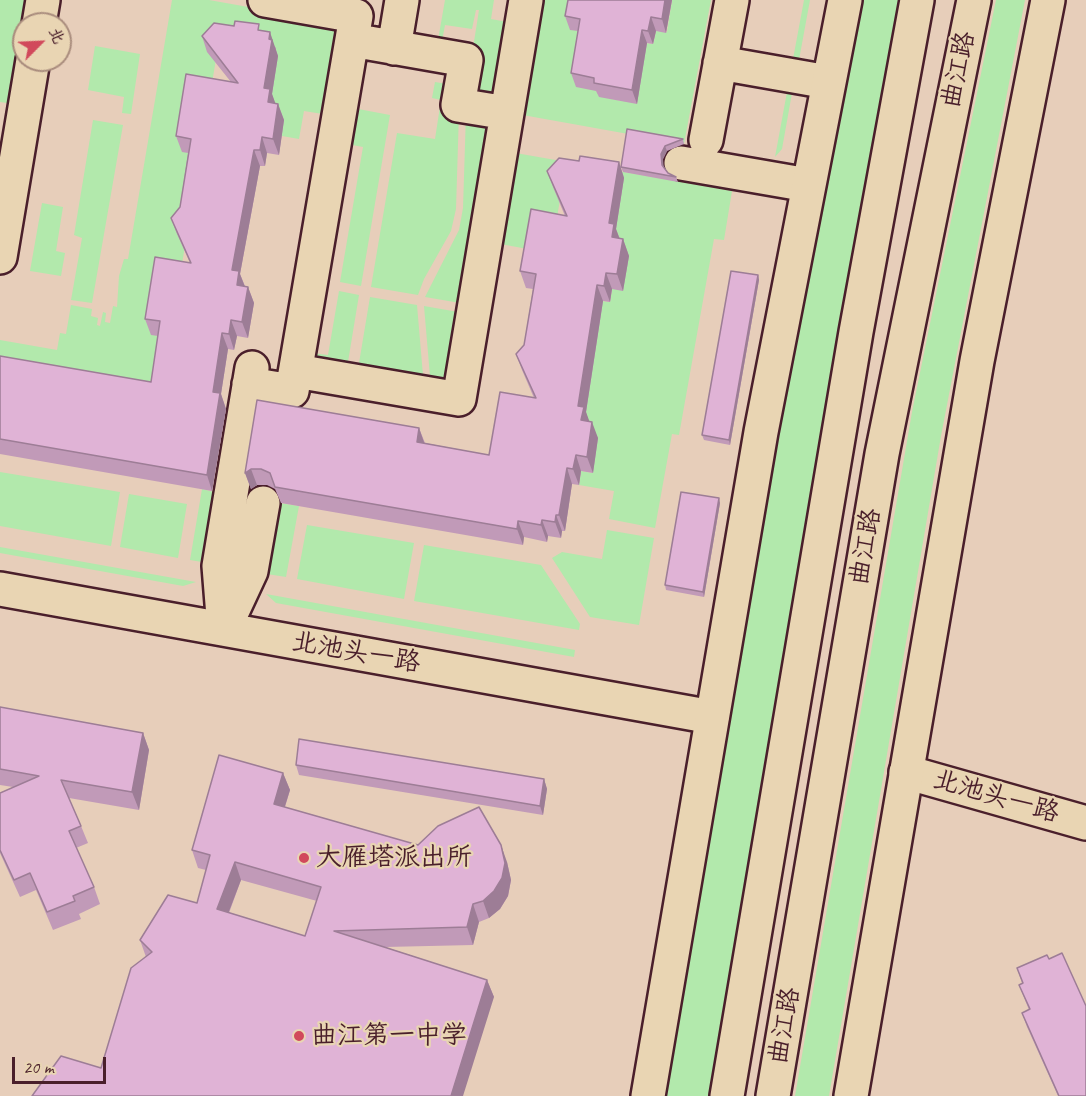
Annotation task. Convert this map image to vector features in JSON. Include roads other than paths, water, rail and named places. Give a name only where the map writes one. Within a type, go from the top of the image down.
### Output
[{"type":"main road","points":[[225,629],[219,566],[250,376],[292,391],[356,16],[265,0]]},
{"type":"main road","points":[[394,48],[402,0]]},
{"type":"main road","points":[[296,371],[459,399],[526,0]]},
{"type":"main road","points":[[706,140],[732,0]]},
{"type":"main road","points":[[648,1096],[761,432],[845,0]]},
{"type":"main road","name":"曲江路","points":[[726,1096],[856,332],[917,0]]},
{"type":"main road","name":"曲江路","points":[[773,1096],[886,433],[974,0]]},
{"type":"main road","points":[[851,1096],[977,361],[1048,0]]},
{"type":"main road","points":[[352,40],[466,60],[458,105],[507,113]]},
{"type":"main road","points":[[720,63],[828,82]]},
{"type":"main road","points":[[0,257],[31,72]]},
{"type":"main road","points":[[681,163],[808,185]]},
{"type":"main road","points":[[225,629],[251,571],[263,503]]},
{"type":"main road","name":"北池头一路","points":[[0,589],[712,717]]},
{"type":"main road","name":"北池头一路","points":[[906,772],[1086,823]]},
{"type":"place","name":"大雁塔派出所","points":[[304,858]]},
{"type":"place","name":"曲江第一中学","points":[[299,1036]]}]
